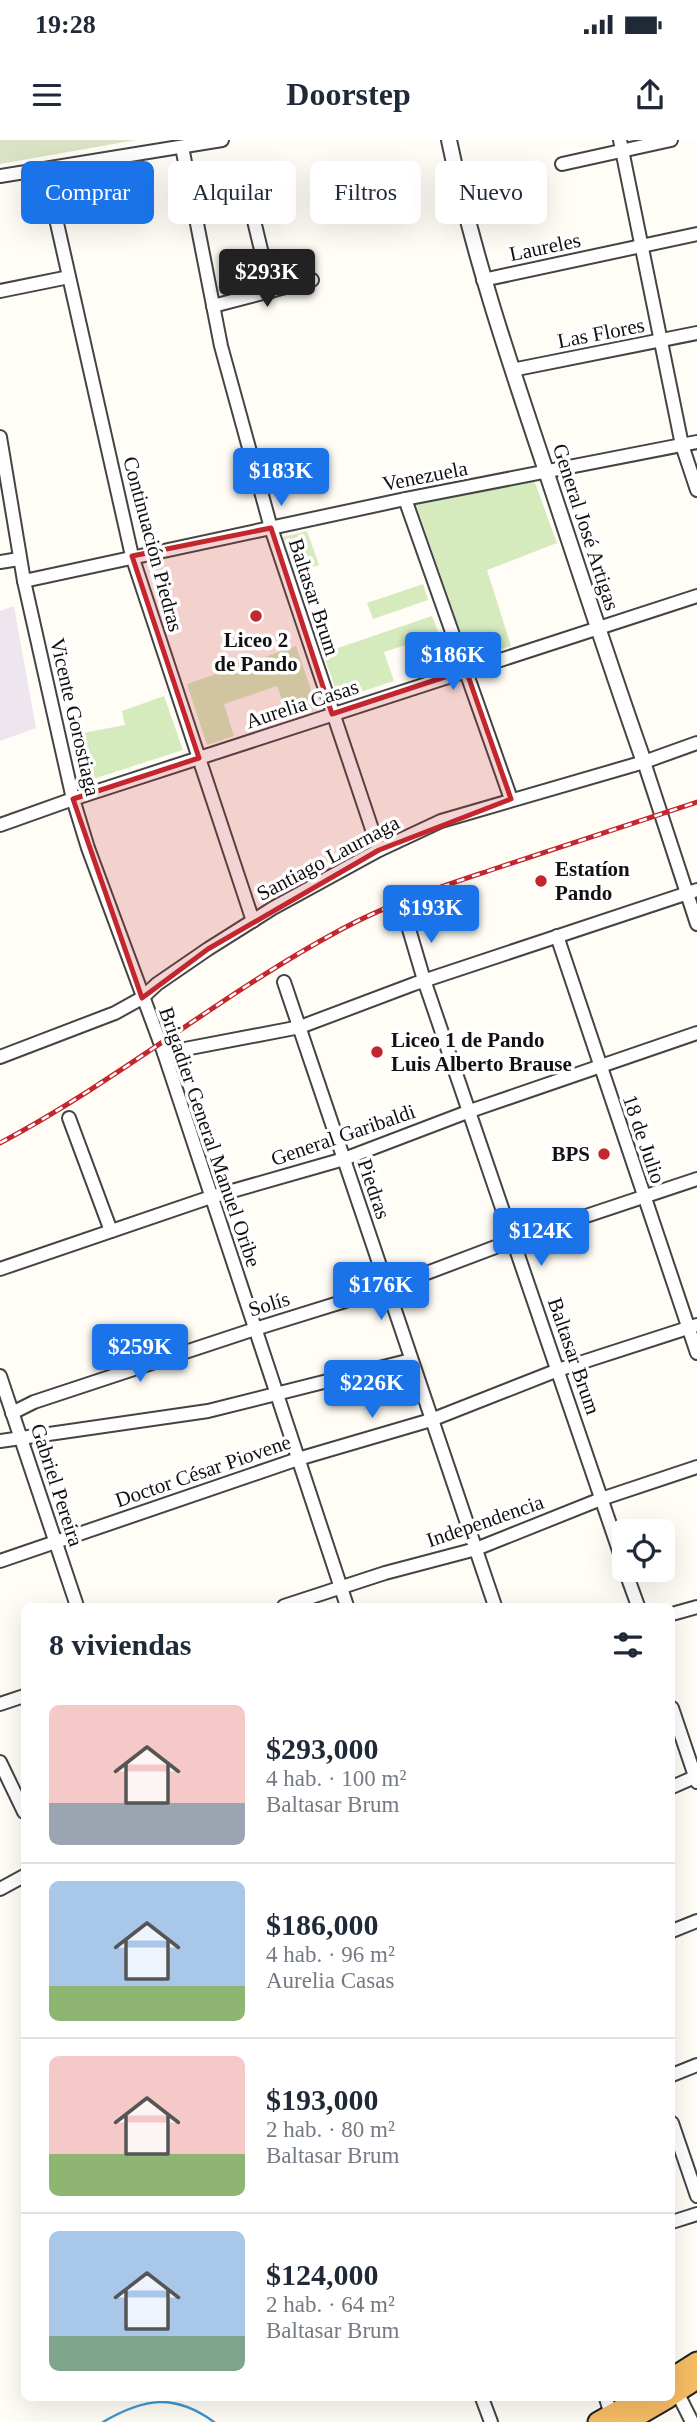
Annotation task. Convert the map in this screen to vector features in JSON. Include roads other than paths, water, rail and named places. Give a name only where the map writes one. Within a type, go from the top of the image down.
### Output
[{"type":"highway","points":[[675,2388],[697,2362]]},
{"type":"highway","points":[[675,2390],[697,2379]]},
{"type":"highway","points":[[611,2416],[636,2401]]},
{"type":"highway","points":[[611,2416],[648,2401]]},
{"type":"street","points":[[99,161],[222,140]]},
{"type":"street","name":"General José Artigas","points":[[449,140],[483,279],[597,629],[692,891],[697,924]]},
{"type":"street","points":[[562,164],[621,145],[671,140]]},
{"type":"street","points":[[621,145],[659,341],[682,445],[697,490]]},
{"type":"street","name":"Baltasar Brum","points":[[182,147],[221,346],[271,527],[379,850]]},
{"type":"street","points":[[0,176],[21,173]]},
{"type":"street","name":"Continuación Piedras","points":[[57,224],[132,556],[253,921]]},
{"type":"street","points":[[255,224],[271,291]]},
{"type":"street","name":"Laureles","points":[[483,279],[697,234]]},
{"type":"street","points":[[0,291],[69,278]]},
{"type":"street","points":[[213,306],[312,280]]},
{"type":"street","name":"Las Flores","points":[[512,370],[697,333]]},
{"type":"street","name":"Vicente Gorostiaga","points":[[0,437],[19,559],[73,799],[142,998]]},
{"type":"street","name":"Venezuela","points":[[24,581],[405,499],[697,442]]},
{"type":"street","points":[[405,499],[511,799]]},
{"type":"street","points":[[0,562],[19,559]]},
{"type":"street","name":"Aurelia Casas","points":[[0,825],[697,596]]},
{"type":"street","name":"Santiago Laurnaga","points":[[0,1056],[116,1013],[253,921],[379,850],[441,821],[644,762],[697,743]]},
{"type":"street","points":[[164,1053],[300,1027],[424,980],[692,891]]},
{"type":"street","name":"Baltasar Brum","points":[[406,919],[424,980],[612,1531]]},
{"type":"street","name":"18 de Julio","points":[[556,936],[644,1197],[693,1326],[697,1353]]},
{"type":"street","name":"Piedras","points":[[284,982],[494,1603]]},
{"type":"street","name":"Brigadier General Manuel Oribe","points":[[142,998],[164,1053],[346,1603]]},
{"type":"street","name":"General Garibaldi","points":[[0,1269],[211,1197],[344,1159],[470,1111],[697,1033]]},
{"type":"street","points":[[69,1118],[111,1231]]},
{"type":"street","name":"Solís","points":[[12,1412],[34,1402],[387,1288],[514,1240],[697,1179]]},
{"type":"street","name":"Doctor César Piovene","points":[[0,1561],[298,1459],[432,1420],[558,1370],[693,1326]]},
{"type":"street","points":[[0,1441],[195,1414],[411,1360]]},
{"type":"street","name":"Gabriel Pereira","points":[[0,1376],[76,1603]]},
{"type":"street","name":"Independencia","points":[[293,1603],[385,1573],[476,1549],[601,1499],[697,1467]]},
{"type":"street","name":"Baltasar Brum","points":[[630,1582],[637,1603]]},
{"type":"street","points":[[675,1613],[697,1606]]},
{"type":"street","points":[[0,1704],[21,1697]]},
{"type":"street","points":[[675,1717],[696,1779],[675,1786]]},
{"type":"street","points":[[0,1762],[21,1806]]},
{"type":"street","points":[[0,1889],[21,1878]]},
{"type":"street","points":[[675,1930],[697,1921]]},
{"type":"street","points":[[675,2074],[697,2065]]},
{"type":"street","points":[[675,2132],[697,2196]]},
{"type":"street","points":[[675,2221],[697,2214]]},
{"type":"street","points":[[675,2396],[692,2422]]},
{"type":"street","points":[[483,2401],[491,2422]]},
{"type":"waterway","points":[[103,2422],[132,2408],[159,2402],[186,2406],[214,2422]]},
{"type":"railway","points":[[0,1143],[87,1092],[256,980],[361,919],[440,887],[697,802]]},
{"type":"place","name":"Liceo 2 de Pando","points":[[256,616]]},
{"type":"place","name":"Estatíon Pando","points":[[541,881]]},
{"type":"place","name":"Liceo 1 de Pando Luis Alberto Brause","points":[[377,1052]]},
{"type":"place","name":"BPS","points":[[604,1154]]}]
